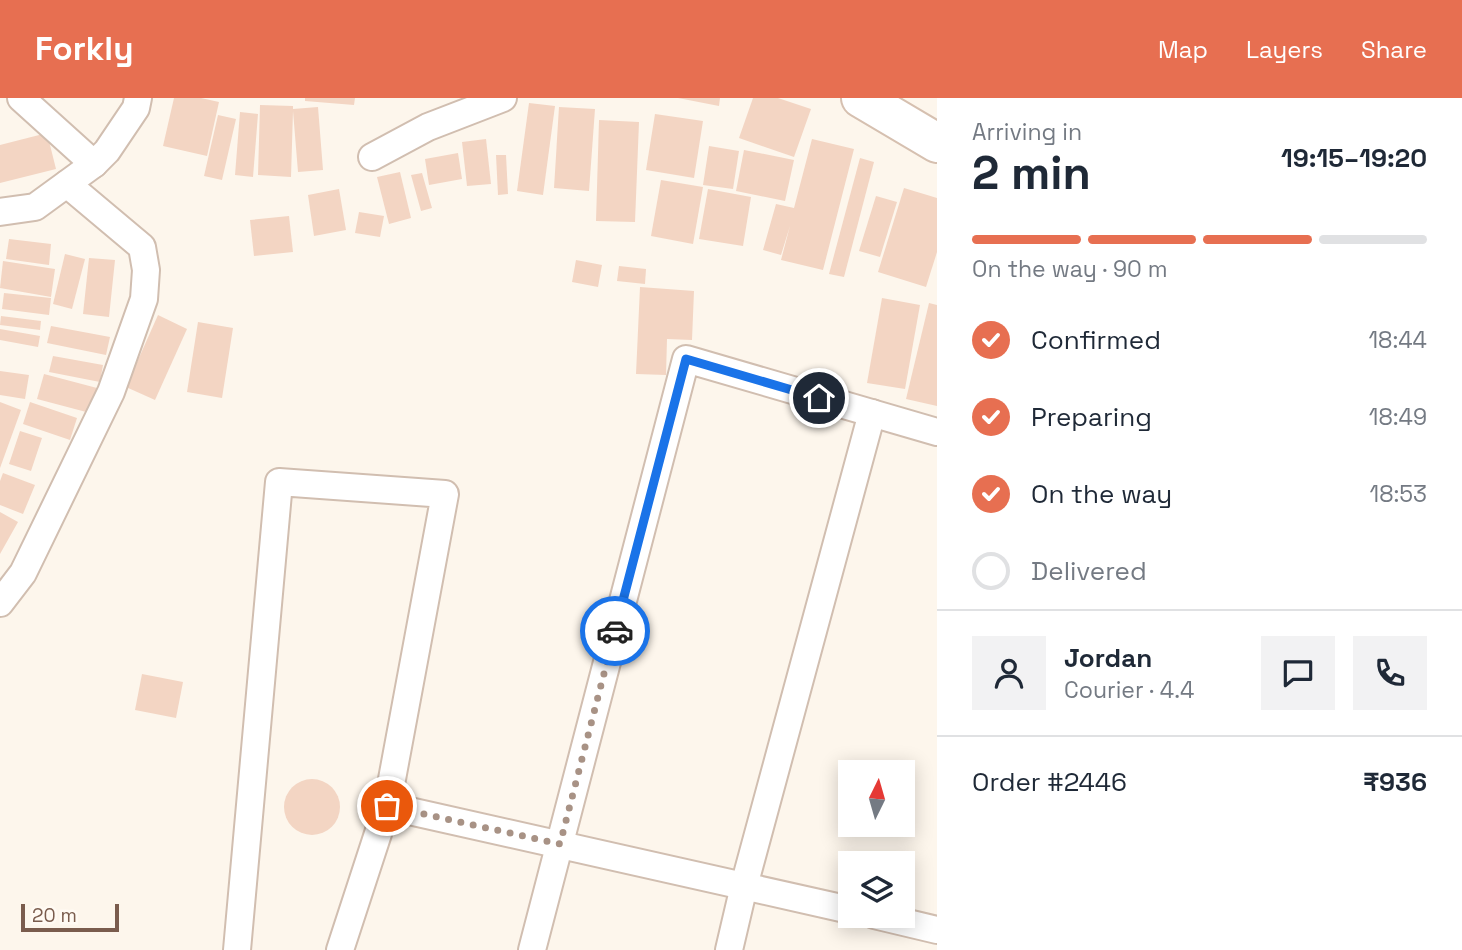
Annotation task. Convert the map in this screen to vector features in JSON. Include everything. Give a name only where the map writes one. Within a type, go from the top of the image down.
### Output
[{"type":"main road","points":[[861,98],[937,143]]},
{"type":"street","points":[[20,98],[101,158]]},
{"type":"street","points":[[372,157],[428,127],[503,98]]},
{"type":"street","points":[[0,212],[35,208],[101,158],[137,103]]},
{"type":"street","points":[[0,603],[23,573],[111,391],[144,299],[146,270],[142,247],[67,184]]},
{"type":"street","points":[[532,950],[686,359],[937,432]]},
{"type":"street","points":[[729,950],[872,413]]},
{"type":"street","points":[[237,950],[279,481],[445,494],[387,806],[340,950]]},
{"type":"street","points":[[387,806],[838,907]]},
{"type":"street","points":[[915,925],[937,930]]},
{"type":"building","points":[[174,98],[201,98],[219,102],[207,156],[163,146]]},
{"type":"building","points":[[305,98],[355,98],[354,105],[305,101]]},
{"type":"building","points":[[678,98],[720,98],[719,106]]},
{"type":"building","points":[[753,98],[778,98],[811,109],[794,157],[739,138]]},
{"type":"building","points":[[529,103],[555,106],[543,195],[517,191]]},
{"type":"building","points":[[260,105],[293,106],[293,109],[318,107],[323,170],[298,172],[293,111],[291,177],[258,175]]},
{"type":"building","points":[[559,107],[595,109],[589,191],[554,188]]},
{"type":"building","points":[[240,112],[258,114],[253,177],[235,175]]},
{"type":"building","points":[[655,114],[703,121],[694,178],[646,170]]},
{"type":"building","points":[[218,115],[236,119],[222,180],[204,176]]},
{"type":"building","points":[[599,120],[639,122],[635,222],[596,221]]},
{"type":"building","points":[[47,133],[56,169],[0,183],[0,145]]},
{"type":"building","points":[[486,139],[491,184],[467,186],[462,142]]},
{"type":"building","points":[[812,139],[854,149],[823,270],[781,260],[790,226],[781,255],[763,250],[776,204],[794,208]]},
{"type":"building","points":[[709,146],[739,151],[733,189],[703,185]]},
{"type":"building","points":[[744,150],[794,160],[785,201],[736,191]]},
{"type":"building","points":[[458,153],[462,179],[429,185],[425,159]]},
{"type":"building","points":[[496,155],[506,155],[508,194],[498,195]]},
{"type":"building","points":[[860,158],[874,162],[844,277],[829,274]]},
{"type":"building","points":[[400,172],[411,218],[389,224],[377,177]]},
{"type":"building","points":[[422,173],[432,208],[421,211],[411,175]]},
{"type":"building","points":[[661,180],[703,187],[693,244],[651,236]]},
{"type":"building","points":[[904,188],[937,198],[937,252],[926,287],[878,272]]},
{"type":"building","points":[[339,189],[346,230],[314,236],[308,195]]},
{"type":"building","points":[[708,189],[751,197],[743,246],[699,239]]},
{"type":"building","points":[[876,196],[897,202],[880,257],[859,251]]},
{"type":"building","points":[[359,212],[384,216],[380,237],[355,233]]},
{"type":"building","points":[[289,216],[293,252],[254,256],[250,220]]},
{"type":"building","points":[[9,239],[51,244],[49,265],[6,259]]},
{"type":"building","points":[[65,254],[85,259],[72,309],[53,304]]},
{"type":"building","points":[[89,258],[115,260],[109,317],[83,314]]},
{"type":"building","points":[[576,260],[602,265],[598,287],[572,282]]},
{"type":"building","points":[[3,261],[55,269],[51,297],[0,288]]},
{"type":"building","points":[[619,266],[646,269],[645,284],[617,281]]},
{"type":"building","points":[[640,287],[694,291],[692,340],[667,339],[666,375],[636,374]]},
{"type":"building","points":[[4,293],[51,298],[49,315],[2,309]]},
{"type":"building","points":[[882,298],[920,305],[905,389],[867,383]]},
{"type":"building","points":[[929,303],[937,305],[937,406],[906,399]]},
{"type":"building","points":[[158,315],[187,329],[155,400],[126,387]]},
{"type":"building","points":[[1,316],[41,321],[40,330],[0,325]]},
{"type":"building","points":[[198,322],[233,328],[222,398],[187,392]]},
{"type":"building","points":[[51,326],[110,337],[106,355],[47,343]]},
{"type":"building","points":[[0,329],[40,336],[38,347],[0,340]]},
{"type":"building","points":[[53,356],[103,365],[100,382],[49,372]]},
{"type":"building","points":[[0,371],[29,375],[25,399],[0,395]]},
{"type":"building","points":[[44,374],[97,388],[90,413],[37,399]]},
{"type":"building","points":[[0,402],[21,410],[0,468]]},
{"type":"building","points":[[30,402],[77,418],[70,440],[23,424]]},
{"type":"building","points":[[20,431],[42,438],[31,471],[9,464]]},
{"type":"building","points":[[3,473],[35,485],[23,514],[0,505],[0,481]]},
{"type":"building","points":[[0,512],[18,522],[0,554]]},
{"type":"building","points":[[142,674],[183,682],[176,718],[135,710]]},
{"type":"building","points":[[312,779],[323,781],[332,787],[338,796],[338,818],[332,827],[323,833],[312,835],[301,833],[292,827],[286,818],[284,807],[286,796],[292,787],[301,781]]},
{"type":"way so far","points":[[387,806],[560,844],[615,631]]},
{"type":"route","points":[[615,631],[686,359],[819,398]]}]
